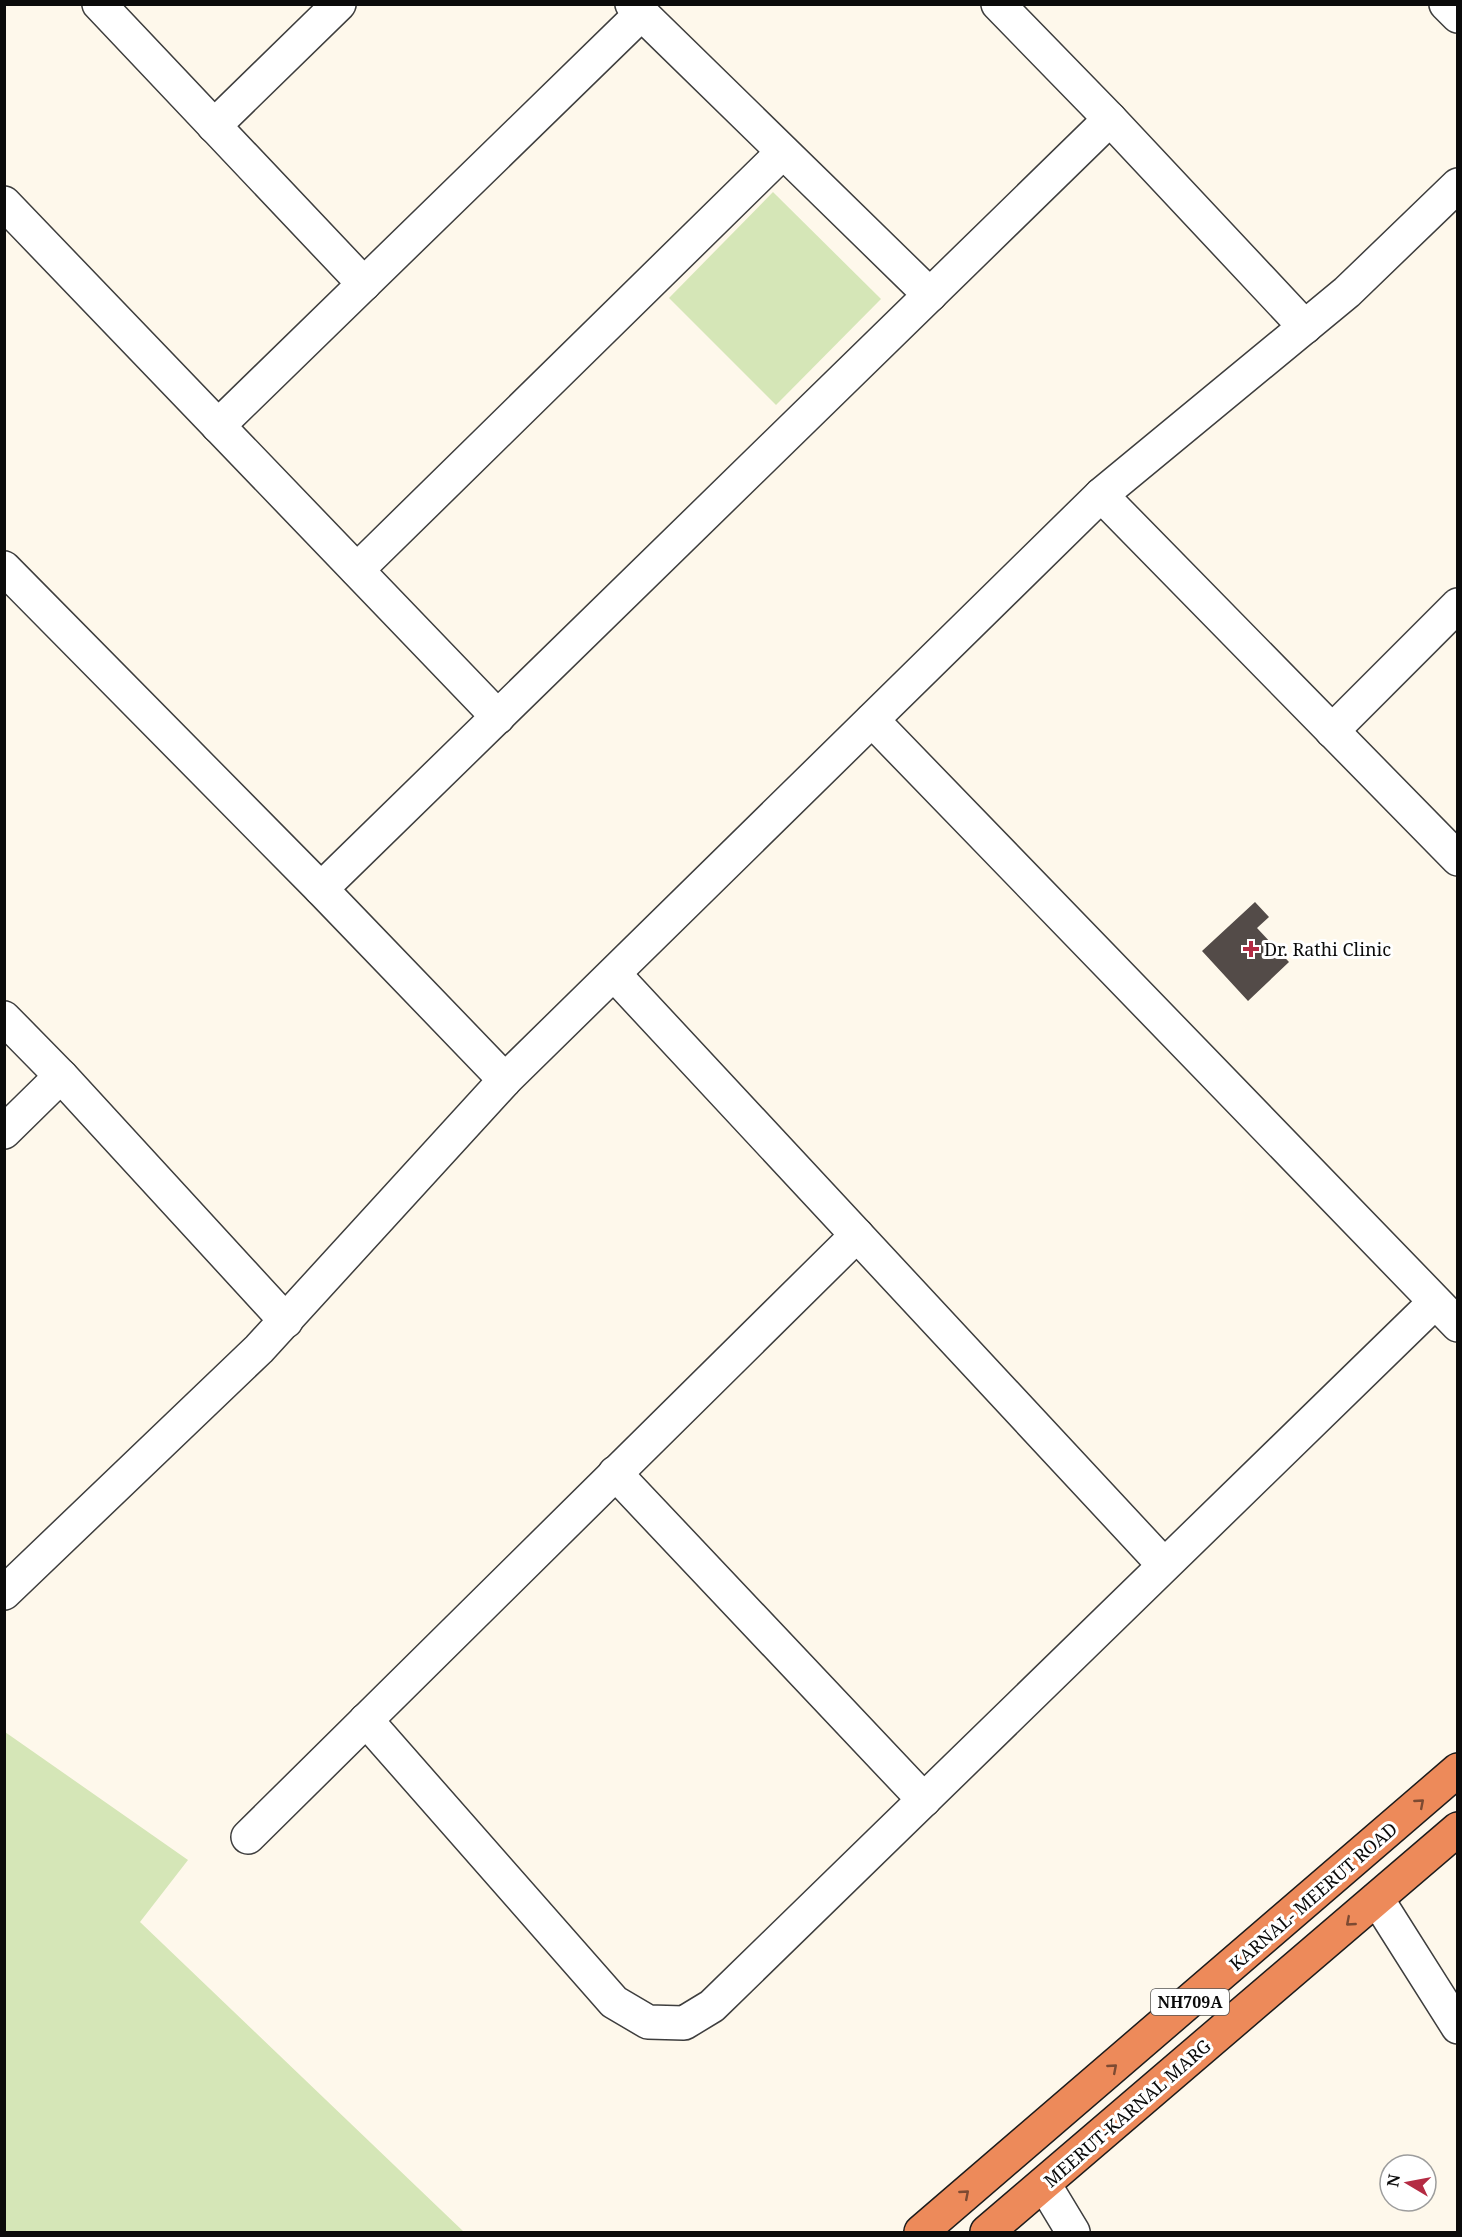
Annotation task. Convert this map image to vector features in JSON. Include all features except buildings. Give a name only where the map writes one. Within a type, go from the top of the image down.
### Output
[{"type":"highway","name":"KARNAL- MEERUT ROAD","points":[[921,2232],[1458,1770]]},
{"type":"highway","name":"MEERUT-KARNAL MARG","points":[[987,2232],[1458,1829]]},
{"type":"street","points":[[99,4],[364,284]]},
{"type":"street","points":[[214,126],[339,4]]},
{"type":"street","points":[[998,4],[1110,119],[1305,327]]},
{"type":"street","points":[[1446,4],[1458,16]]},
{"type":"street","points":[[218,426],[364,284],[637,9],[930,295]]},
{"type":"street","points":[[321,889],[1110,119]]},
{"type":"street","points":[[357,570],[783,152]]},
{"type":"street","points":[[4,1593],[286,1321],[505,1080],[1101,495],[1347,292],[1458,185]]},
{"type":"street","points":[[4,203],[498,717]]},
{"type":"street","points":[[1101,495],[1458,859]]},
{"type":"street","points":[[4,568],[321,889],[505,1080]]},
{"type":"street","points":[[1332,731],[1458,605]]},
{"type":"street","points":[[873,720],[1458,1325]]},
{"type":"street","points":[[614,974],[1164,1565]]},
{"type":"street","points":[[4,1018],[61,1076],[286,1321]]},
{"type":"street","points":[[4,1132],[61,1076]]},
{"type":"street","points":[[248,1837],[856,1235]]},
{"type":"street","points":[[366,1720],[614,2002],[648,2022],[684,2023],[712,2006],[1435,1302]]},
{"type":"street","points":[[615,1473],[924,1800]]},
{"type":"street","points":[[1377,1899],[1458,2027]]},
{"type":"street","points":[[1044,2184],[1074,2232]]},
{"type":"green space","points":[[773,192],[881,299],[776,405],[669,298]]},
{"type":"green space","points":[[5,1732],[188,1860],[140,1922],[464,2232],[5,2232]]},
{"type":"place","name":"Dr. Rathi Clinic","points":[[1251,949]]}]
